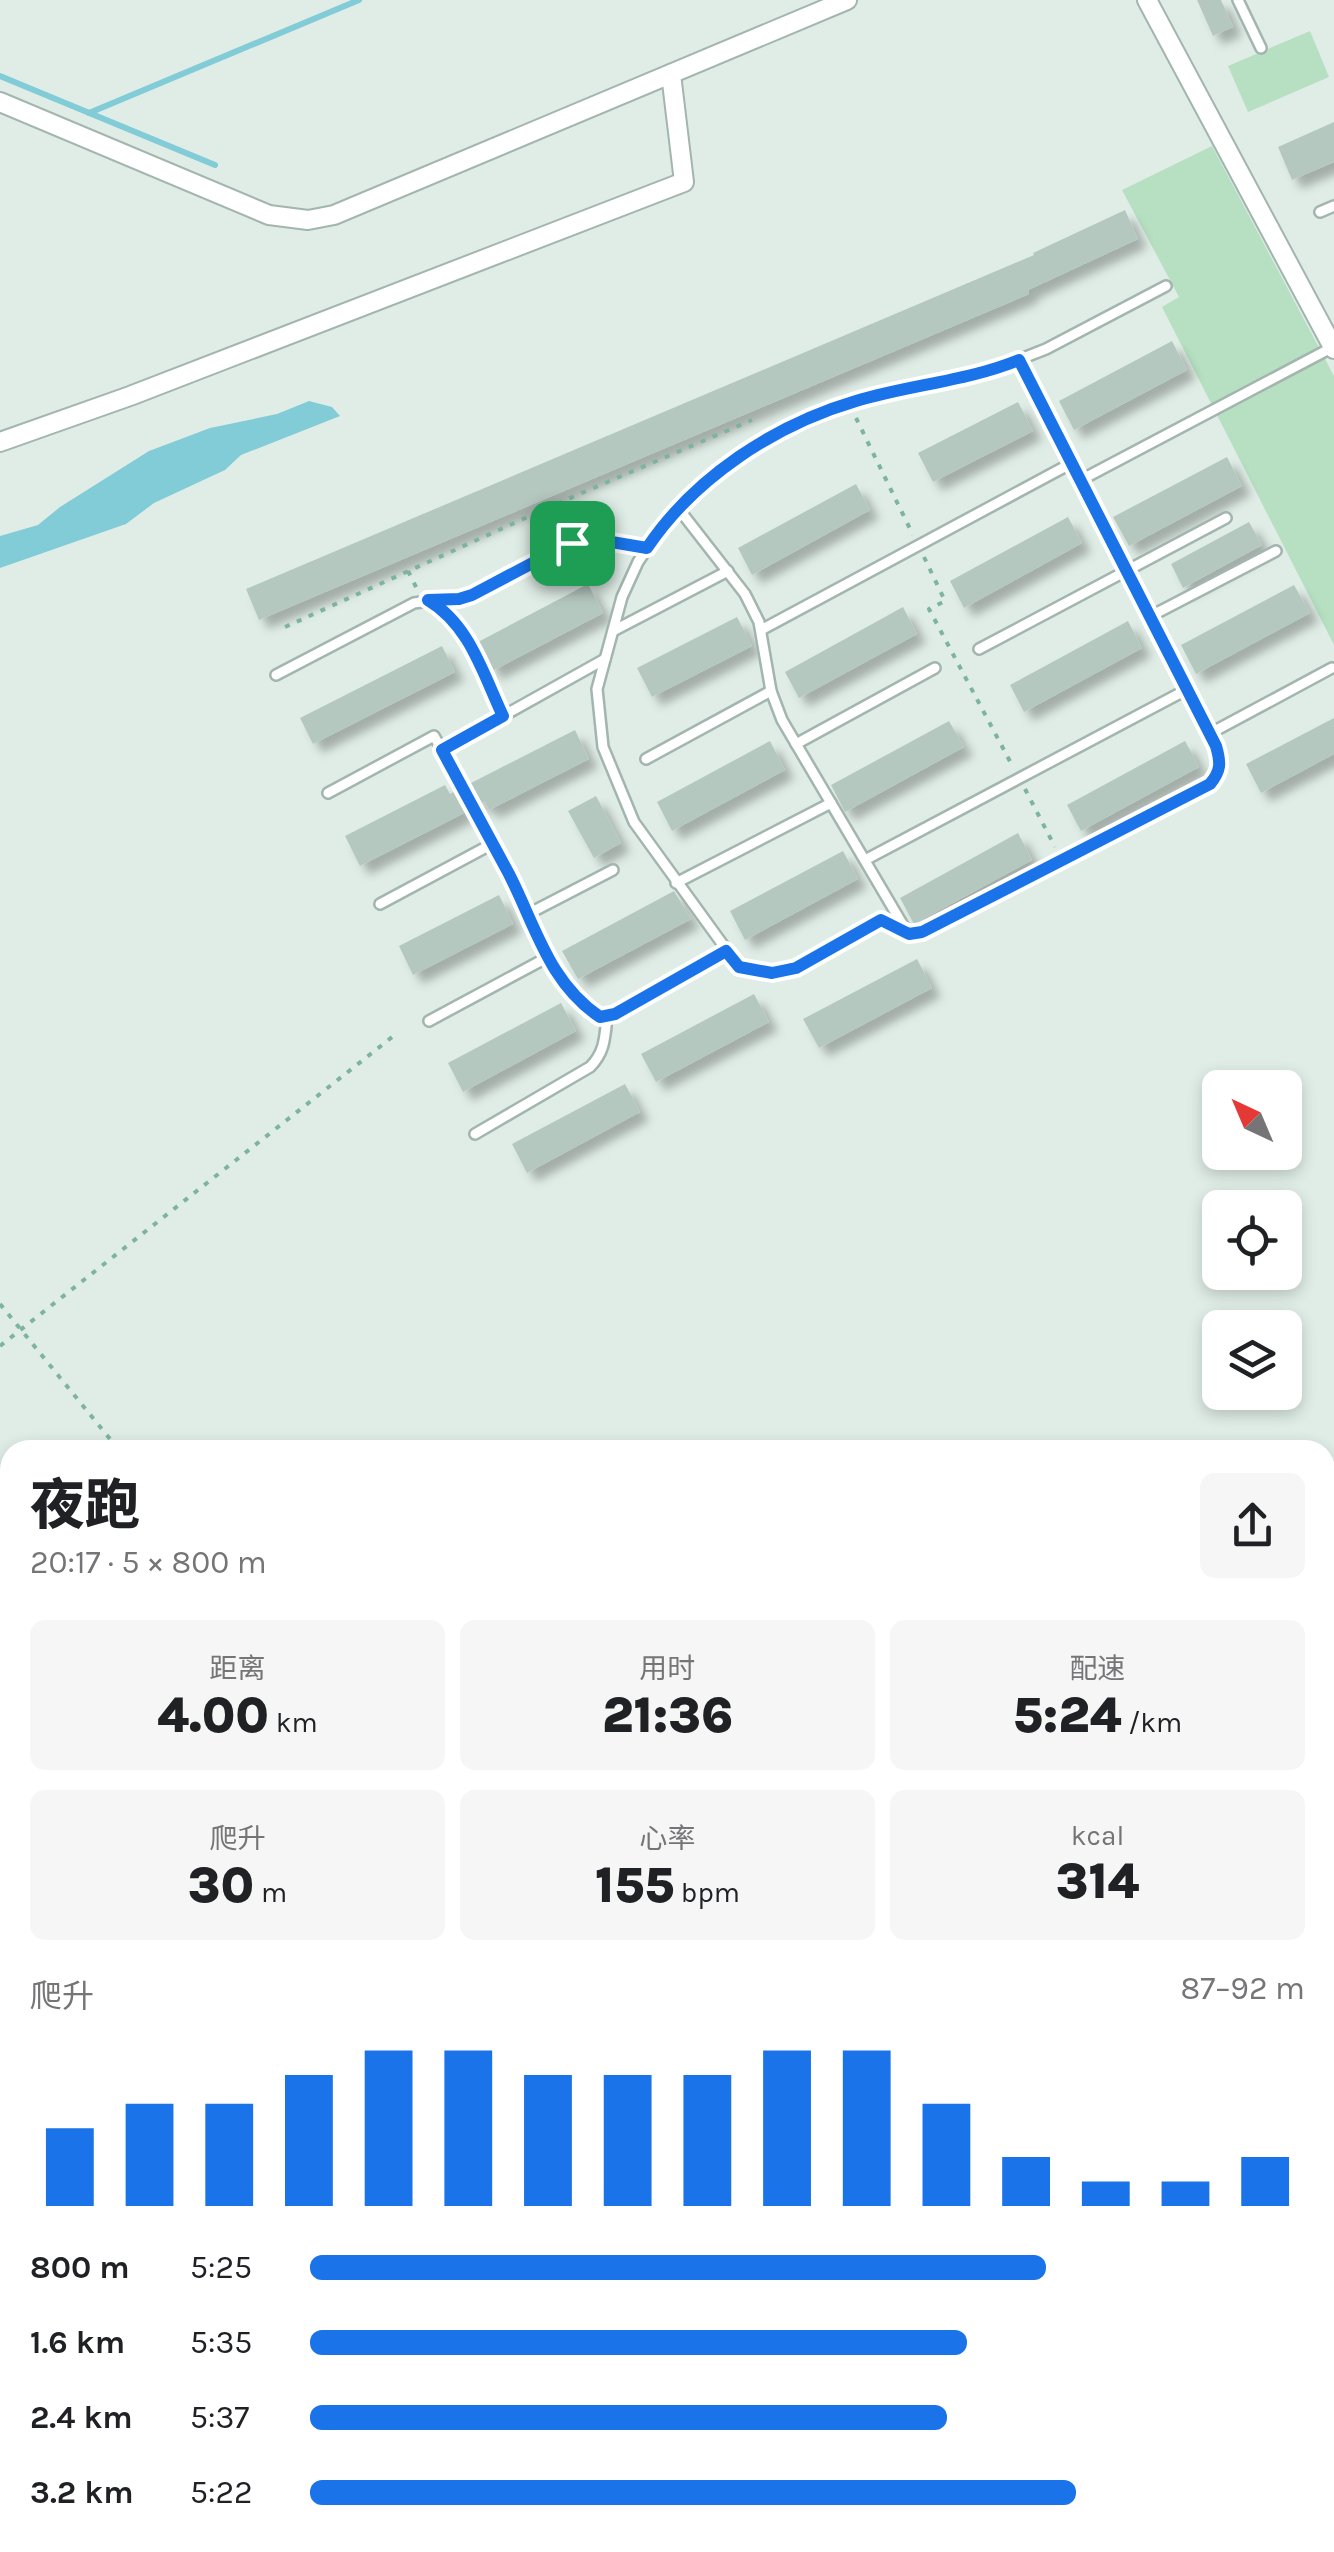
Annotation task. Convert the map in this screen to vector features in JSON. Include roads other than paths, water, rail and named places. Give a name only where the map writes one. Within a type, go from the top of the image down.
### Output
[{"type":"street","points":[[0,102],[269,216],[308,220],[334,216],[846,0]]},
{"type":"street","points":[[1151,1],[1334,348]]},
{"type":"street","points":[[0,442],[130,396],[684,182],[671,74]]},
{"type":"lane","points":[[1238,0],[1261,48]]},
{"type":"lane","points":[[1320,212],[1334,206]]},
{"type":"lane","points":[[1019,360],[1209,734],[1221,762],[1218,774],[1210,784],[922,932],[909,934],[881,920],[796,968],[772,973],[739,967],[634,822],[603,746],[597,688],[622,597],[647,548],[668,517],[724,467],[761,442],[849,404],[1019,360],[1166,286]]},
{"type":"lane","points":[[1079,480],[1334,348]]},
{"type":"lane","points":[[761,630],[1070,464]]},
{"type":"lane","points":[[678,508],[745,594],[761,630],[770,691],[796,744],[909,934]]},
{"type":"lane","points":[[979,649],[1226,518]]},
{"type":"lane","points":[[276,675],[425,601],[472,595],[572,543],[588,538],[647,548]]},
{"type":"lane","points":[[1149,617],[1276,551]]},
{"type":"lane","points":[[613,630],[728,571]]},
{"type":"lane","points":[[425,601],[444,610],[461,629],[503,716]]},
{"type":"lane","points":[[442,750],[605,660]]},
{"type":"lane","points":[[796,744],[935,668]]},
{"type":"lane","points":[[1209,734],[1332,668]]},
{"type":"lane","points":[[865,860],[1186,690]]},
{"type":"lane","points":[[646,758],[770,691]]},
{"type":"lane","points":[[328,793],[434,736],[563,986],[600,1017],[615,1014],[726,951]]},
{"type":"lane","points":[[676,883],[831,804]]},
{"type":"lane","points":[[380,904],[492,844]]},
{"type":"lane","points":[[528,914],[613,870]]},
{"type":"lane","points":[[428,1020],[548,958]]},
{"type":"lane","points":[[475,1134],[590,1067],[605,1043],[607,1016]]},
{"type":"water","points":[[309,401],[332,407],[340,416],[241,455],[225,470],[154,503],[126,524],[0,568],[0,536],[38,525],[149,451],[210,428],[277,414]]},
{"type":"waterway","points":[[89,113],[359,0]]},
{"type":"waterway","points":[[0,76],[215,165]]}]
